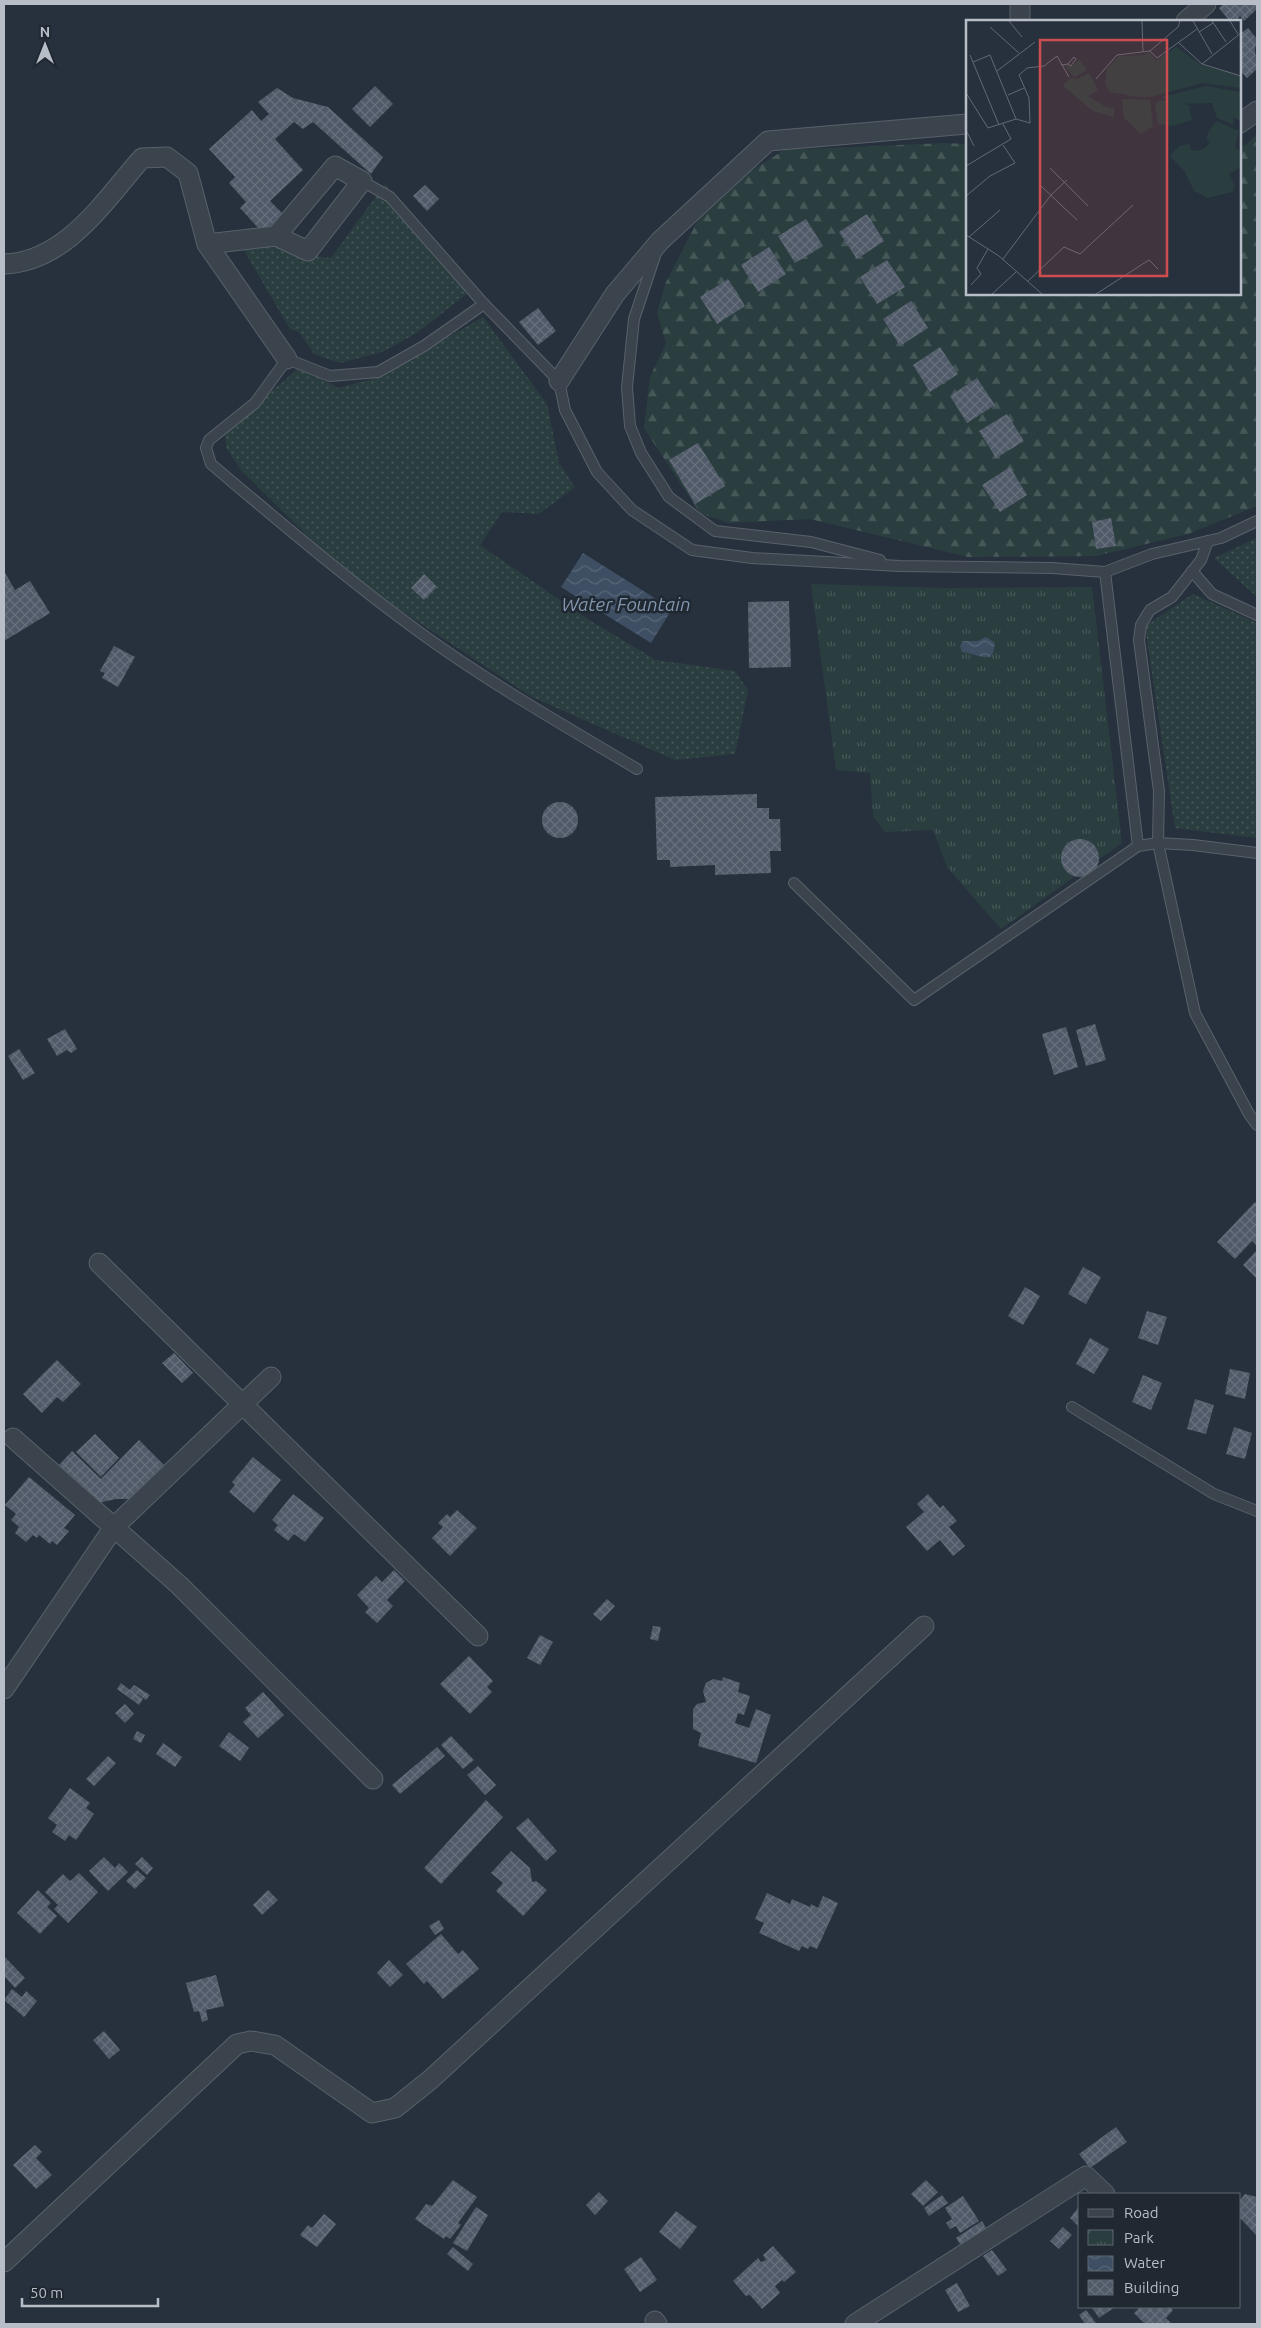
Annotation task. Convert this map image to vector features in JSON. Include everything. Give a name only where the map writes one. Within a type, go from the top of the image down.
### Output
[{"type":"street","points":[[1020,4],[1020,20]]},
{"type":"street","points":[[1187,20],[1206,4]]},
{"type":"street","points":[[1241,122],[1257,111]]},
{"type":"street","points":[[560,381],[615,294],[660,241],[768,141],[966,124]]},
{"type":"street","points":[[4,264],[14,263],[46,252],[75,233],[142,158],[167,157],[188,173],[207,244],[287,359]]},
{"type":"street","points":[[207,244],[276,236],[308,251],[362,181],[335,166],[276,236]]},
{"type":"street","points":[[100,1263],[478,1636]]},
{"type":"street","points":[[4,1689],[114,1527],[271,1377]]},
{"type":"street","points":[[12,1438],[179,1585],[373,1779]]},
{"type":"street","points":[[4,2262],[237,2044],[252,2040],[275,2045],[372,2113],[395,2108],[430,2080],[924,1626]]},
{"type":"street","points":[[855,2324],[1086,2176],[1104,2193]]},
{"type":"lane","points":[[362,181],[390,197],[484,304],[560,381],[565,410],[597,472],[632,510],[692,550],[752,558],[900,566],[1052,568],[1105,572],[1152,554],[1221,538],[1257,521]]},
{"type":"lane","points":[[660,241],[634,320],[627,386],[630,426],[641,453],[669,497],[715,531],[811,542],[900,566]]},
{"type":"lane","points":[[484,304],[424,346],[378,372],[330,376],[287,359],[255,403],[209,440],[206,448],[211,464],[348,579],[424,636],[519,698],[637,769]]},
{"type":"lane","points":[[1208,540],[1201,560],[1172,597],[1150,610],[1141,625],[1138,640],[1159,791],[1158,843],[1196,1013],[1249,1114],[1257,1125]]},
{"type":"lane","points":[[1192,571],[1212,594],[1257,615]]},
{"type":"lane","points":[[1105,572],[1138,846]]},
{"type":"lane","points":[[794,883],[914,1000],[1138,846],[1158,843],[1193,845],[1257,854]]},
{"type":"lane","points":[[1072,1407],[1214,1494],[1257,1511]]},
{"type":"green space","points":[[1257,135],[1257,506],[1188,534],[1096,556],[968,557],[810,519],[729,523],[700,513],[644,428],[650,377],[666,343],[657,313],[666,282],[697,222],[735,181],[784,150],[944,143],[966,144],[966,295],[1241,295],[1241,148]]},
{"type":"green space","points":[[385,184],[469,292],[417,333],[382,352],[340,363],[314,354],[299,332],[290,329],[238,240],[271,235],[298,254],[331,258]]},
{"type":"green space","points":[[483,317],[547,404],[559,463],[575,487],[539,514],[502,512],[480,545],[589,620],[656,660],[735,671],[748,690],[735,754],[675,760],[532,697],[347,575],[241,470],[226,447],[225,431],[300,367],[338,388],[380,377]]},
{"type":"green space","points":[[1257,538],[1257,597],[1214,558]]},
{"type":"green space","points":[[811,584],[945,588],[1092,587],[1122,843],[1001,929],[947,867],[933,830],[885,832],[873,816],[870,773],[836,770]]},
{"type":"green space","points":[[1193,594],[1257,623],[1257,838],[1175,828],[1145,626]]},
{"type":"water","name":"Water Fountain","points":[[583,553],[672,609],[651,643],[561,587]]},
{"type":"water","points":[[986,637],[995,643],[990,657],[962,652],[960,646],[963,641],[978,641]]},
{"type":"building","points":[[1223,4],[1257,4],[1257,9],[1244,21],[1240,16],[1237,20],[1233,18],[1229,20],[1219,8]]},
{"type":"building","points":[[1248,28],[1257,39],[1255,49],[1257,69],[1247,78],[1241,71],[1241,33]]},
{"type":"building","points":[[375,86],[393,104],[370,127],[352,109]]},
{"type":"building","points":[[277,88],[293,98],[328,107],[383,157],[371,174],[313,122],[303,129],[294,122],[275,139],[303,170],[270,201],[283,214],[263,233],[240,208],[246,202],[229,183],[235,177],[209,149],[252,110],[261,121],[269,114],[258,102]]},
{"type":"building","points":[[425,185],[439,199],[427,211],[413,196]]},
{"type":"building","points":[[867,214],[884,241],[857,259],[839,232]]},
{"type":"building","points":[[806,219],[823,246],[795,263],[778,236]]},
{"type":"building","points":[[769,247],[786,274],[758,292],[741,265]]},
{"type":"building","points":[[887,260],[905,287],[877,304],[860,277]]},
{"type":"building","points":[[728,279],[745,306],[717,324],[700,297]]},
{"type":"building","points":[[911,301],[928,328],[900,346],[883,319]]},
{"type":"building","points":[[538,308],[556,331],[538,345],[519,322]]},
{"type":"building","points":[[940,347],[958,374],[930,392],[913,365]]},
{"type":"building","points":[[977,378],[995,405],[967,423],[950,396]]},
{"type":"building","points":[[1007,414],[1024,441],[996,458],[979,431]]},
{"type":"building","points":[[698,443],[725,486],[695,504],[669,460]]},
{"type":"building","points":[[1010,467],[1027,495],[1000,512],[982,485]]},
{"type":"building","points":[[1111,518],[1116,546],[1096,549],[1092,522]]},
{"type":"building","points":[[4,571],[15,590],[30,581],[50,613],[4,641]]},
{"type":"building","points":[[424,574],[437,587],[424,600],[411,588]]},
{"type":"building","points":[[789,601],[791,667],[749,668],[748,602]]},
{"type":"building","points":[[114,646],[135,657],[118,687],[102,678],[105,673],[100,671]]},
{"type":"building","points":[[757,794],[757,808],[769,808],[769,819],[780,819],[781,851],[770,851],[771,873],[715,875],[715,865],[670,867],[670,860],[657,860],[655,797]]},
{"type":"building","points":[[560,802],[567,803],[573,807],[577,813],[577,827],[573,833],[567,837],[560,838],[553,837],[547,833],[543,827],[542,820],[543,813],[547,807],[553,803]]},
{"type":"building","points":[[1080,839],[1087,840],[1093,845],[1098,851],[1098,865],[1093,871],[1087,876],[1080,877],[1073,876],[1067,871],[1062,865],[1061,858],[1062,851],[1067,845],[1073,840]]},
{"type":"building","points":[[1095,1024],[1106,1060],[1086,1066],[1076,1030]]},
{"type":"building","points":[[1066,1027],[1078,1067],[1054,1075],[1042,1034]]},
{"type":"building","points":[[65,1029],[77,1049],[71,1053],[67,1050],[57,1056],[47,1039]]},
{"type":"building","points":[[19,1049],[35,1073],[23,1080],[8,1056]]},
{"type":"building","points":[[1255,1202],[1257,1204],[1257,1246],[1252,1241],[1235,1259],[1217,1242]]},
{"type":"building","points":[[1257,1250],[1257,1279],[1243,1265]]},
{"type":"building","points":[[1083,1267],[1101,1277],[1086,1304],[1068,1294]]},
{"type":"building","points":[[1025,1287],[1040,1296],[1023,1325],[1008,1316]]},
{"type":"building","points":[[1147,1311],[1167,1317],[1158,1345],[1138,1338]]},
{"type":"building","points":[[1090,1338],[1109,1349],[1094,1374],[1076,1364]]},
{"type":"building","points":[[174,1353],[193,1373],[182,1383],[162,1363]]},
{"type":"building","points":[[57,1360],[81,1384],[63,1402],[57,1397],[42,1413],[23,1394]]},
{"type":"building","points":[[1230,1369],[1250,1373],[1245,1399],[1225,1394]]},
{"type":"building","points":[[1143,1375],[1162,1383],[1151,1410],[1132,1402]]},
{"type":"building","points":[[1195,1399],[1214,1405],[1206,1434],[1187,1429]]},
{"type":"building","points":[[1234,1427],[1252,1433],[1245,1459],[1226,1454]]},
{"type":"building","points":[[95,1434],[119,1458],[101,1477],[76,1452]]},
{"type":"building","points":[[139,1440],[164,1465],[130,1499],[116,1499],[98,1503],[59,1465],[72,1451],[101,1479]]},
{"type":"building","points":[[253,1457],[281,1480],[254,1513],[229,1492],[235,1485],[232,1482]]},
{"type":"building","points":[[29,1477],[75,1515],[64,1528],[69,1531],[57,1545],[52,1541],[50,1544],[39,1535],[37,1538],[33,1535],[26,1542],[15,1533],[19,1527],[11,1520],[16,1514],[5,1505]]},
{"type":"building","points":[[293,1494],[324,1518],[305,1542],[294,1534],[288,1541],[274,1530],[278,1525],[272,1520]]},
{"type":"building","points":[[928,1494],[940,1508],[943,1505],[957,1521],[949,1527],[965,1546],[953,1556],[940,1540],[927,1551],[906,1527],[924,1512],[917,1504]]},
{"type":"building","points":[[457,1510],[477,1528],[450,1556],[432,1538],[443,1527],[438,1523],[447,1514],[450,1517]]},
{"type":"building","points":[[394,1570],[405,1581],[387,1600],[393,1606],[377,1623],[365,1612],[369,1608],[357,1595],[376,1576],[382,1582]]},
{"type":"building","points":[[607,1599],[615,1606],[601,1621],[593,1614]]},
{"type":"building","points":[[653,1626],[661,1627],[658,1641],[650,1639]]},
{"type":"building","points":[[540,1635],[553,1642],[540,1665],[527,1658]]},
{"type":"building","points":[[469,1656],[493,1681],[487,1687],[492,1692],[470,1714],[440,1684]]},
{"type":"building","points":[[723,1677],[740,1683],[738,1692],[750,1696],[744,1715],[738,1713],[735,1723],[749,1728],[756,1709],[771,1715],[756,1763],[698,1746],[701,1733],[693,1729],[693,1709],[697,1704],[706,1702],[703,1691],[706,1683],[713,1679],[722,1681]]},
{"type":"building","points":[[121,1683],[130,1690],[134,1685],[150,1695],[146,1700],[133,1691],[143,1699],[139,1705],[117,1689]]},
{"type":"building","points":[[263,1692],[284,1715],[258,1738],[243,1722],[251,1715],[245,1708]]},
{"type":"building","points":[[125,1704],[134,1714],[125,1723],[115,1713]]},
{"type":"building","points":[[137,1731],[145,1735],[141,1743],[133,1739]]},
{"type":"building","points":[[229,1732],[249,1748],[240,1761],[219,1746]]},
{"type":"building","points":[[451,1736],[474,1760],[463,1769],[441,1745]]},
{"type":"building","points":[[163,1743],[182,1757],[175,1767],[156,1754]]},
{"type":"building","points":[[437,1747],[445,1756],[400,1794],[392,1785]]},
{"type":"building","points":[[108,1756],[116,1763],[94,1786],[86,1779]]},
{"type":"building","points":[[478,1766],[496,1785],[485,1795],[467,1775]]},
{"type":"building","points":[[70,1788],[90,1803],[86,1808],[94,1814],[76,1840],[69,1835],[65,1841],[52,1832],[57,1825],[48,1818]]},
{"type":"building","points":[[486,1800],[503,1817],[441,1884],[424,1868]]},
{"type":"building","points":[[528,1818],[557,1851],[546,1861],[516,1828]]},
{"type":"building","points":[[511,1851],[530,1868],[532,1882],[536,1881],[547,1890],[523,1916],[496,1891],[503,1883],[491,1873]]},
{"type":"building","points":[[104,1857],[115,1868],[119,1863],[128,1872],[108,1891],[89,1871]]},
{"type":"building","points":[[142,1857],[153,1868],[147,1875],[135,1864]]},
{"type":"building","points":[[137,1870],[146,1878],[135,1889],[126,1881]]},
{"type":"building","points":[[79,1873],[98,1892],[68,1923],[54,1909],[58,1905],[45,1892],[63,1874],[70,1881]]},
{"type":"building","points":[[38,1890],[51,1903],[47,1907],[57,1916],[40,1934],[17,1913]]},
{"type":"building","points":[[268,1890],[278,1900],[262,1915],[253,1905]]},
{"type":"building","points":[[767,1893],[790,1904],[792,1899],[810,1907],[811,1904],[818,1908],[823,1896],[838,1903],[817,1949],[810,1946],[808,1949],[802,1946],[799,1951],[759,1933],[764,1923],[755,1919]]},
{"type":"building","points":[[439,1920],[444,1929],[435,1935],[429,1926]]},
{"type":"building","points":[[441,1934],[458,1954],[463,1950],[479,1969],[443,1999],[427,1981],[424,1984],[406,1964]]},
{"type":"building","points":[[4,1956],[25,1978],[15,1988],[4,1976]]},
{"type":"building","points":[[389,1960],[403,1975],[390,1987],[377,1973]]},
{"type":"building","points":[[216,1975],[224,2006],[206,2010],[208,2020],[202,2022],[199,2011],[194,2012],[186,1983]]},
{"type":"building","points":[[12,1989],[22,1997],[26,1991],[37,2001],[24,2017],[4,2000]]},
{"type":"building","points":[[104,2031],[120,2050],[109,2059],[93,2040]]},
{"type":"building","points":[[1116,2127],[1127,2142],[1090,2168],[1079,2154]]},
{"type":"building","points":[[35,2145],[42,2152],[36,2158],[52,2175],[36,2189],[13,2165]]},
{"type":"building","points":[[453,2180],[477,2197],[458,2223],[461,2225],[450,2239],[446,2236],[444,2239],[415,2219],[426,2204],[432,2206]]},
{"type":"building","points":[[926,2180],[938,2192],[923,2206],[911,2194]]},
{"type":"building","points":[[599,2192],[608,2201],[595,2215],[586,2205]]},
{"type":"building","points":[[1245,2194],[1257,2197],[1257,2236],[1241,2219],[1241,2199]]},
{"type":"building","points":[[942,2195],[948,2203],[929,2216],[924,2208]]},
{"type":"building","points":[[963,2196],[979,2221],[960,2233],[956,2226],[950,2229],[946,2223],[952,2219],[945,2208]]},
{"type":"building","points":[[476,2207],[488,2215],[467,2251],[453,2243]]},
{"type":"building","points":[[1078,2208],[1078,2226],[1070,2218]]},
{"type":"building","points":[[676,2211],[697,2227],[680,2249],[659,2232]]},
{"type":"building","points":[[324,2214],[336,2224],[317,2247],[300,2235],[308,2225],[312,2228]]},
{"type":"building","points":[[982,2221],[987,2230],[962,2247],[956,2238]]},
{"type":"building","points":[[1063,2227],[1072,2235],[1059,2249],[1050,2241]]},
{"type":"building","points":[[773,2246],[796,2272],[784,2282],[782,2280],[775,2286],[780,2293],[762,2309],[750,2295],[746,2296],[733,2281],[758,2258],[761,2262],[766,2260],[763,2255]]},
{"type":"building","points":[[453,2247],[473,2264],[468,2271],[447,2254]]},
{"type":"building","points":[[992,2250],[1007,2270],[998,2276],[983,2256]]},
{"type":"building","points":[[641,2257],[657,2280],[640,2292],[624,2269]]},
{"type":"building","points":[[957,2283],[970,2306],[958,2312],[945,2290]]},
{"type":"building","points":[[1092,2308],[1114,2308],[1099,2318]]},
{"type":"building","points":[[1139,2308],[1171,2308],[1173,2310],[1166,2318],[1172,2324],[1145,2324],[1134,2313]]},
{"type":"building","points":[[1086,2310],[1096,2323],[1085,2324],[1079,2315]]}]
